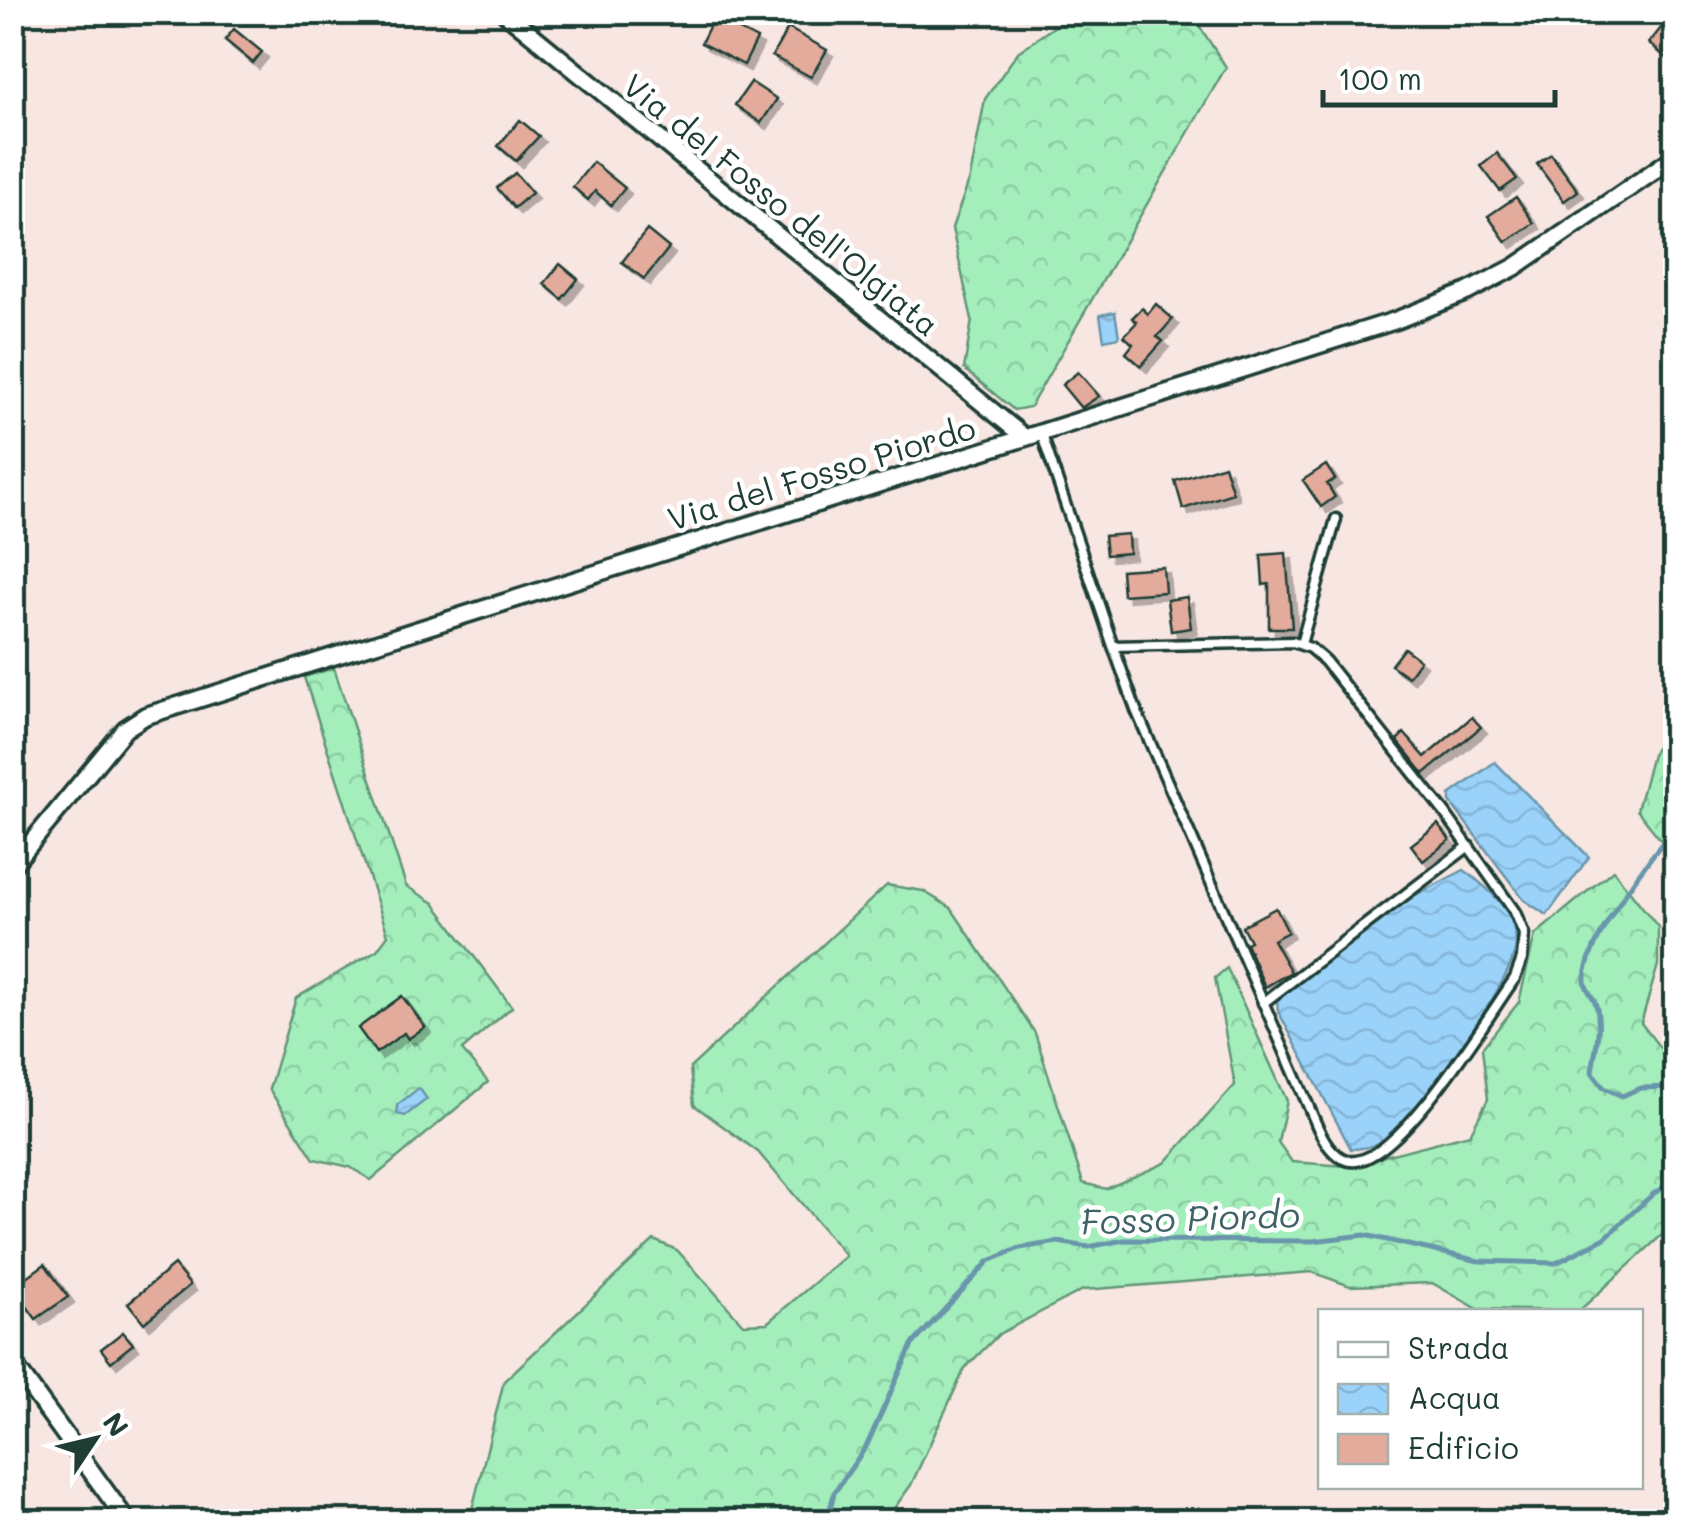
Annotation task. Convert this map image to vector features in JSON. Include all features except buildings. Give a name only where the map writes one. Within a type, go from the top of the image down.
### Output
[{"type":"street","name":"Via del Fosso dell'Olgiata","points":[[504,12],[1024,437]]},
{"type":"street","name":"Via del Fosso Piordo","points":[[12,866],[125,729],[145,716],[1394,321],[1467,292],[1515,267],[1676,156]]},
{"type":"street","points":[[12,1362],[128,1522]]},
{"type":"lane","points":[[1041,432],[1114,646],[1136,710],[1329,1147],[1345,1160],[1356,1161],[1388,1142],[1428,1102],[1516,978],[1522,959],[1521,924],[1468,846],[1325,661],[1302,644],[1114,646]]},
{"type":"lane","points":[[1302,644],[1336,519]]},
{"type":"lane","points":[[1264,1003],[1468,846]]},
{"type":"green space","points":[[1075,12],[1191,13],[1226,67],[1030,407],[1014,410],[964,369],[972,320],[952,228],[970,178],[985,99],[1018,52]]},
{"type":"green space","points":[[334,668],[406,886],[434,903],[512,1007],[462,1050],[488,1082],[371,1180],[350,1167],[314,1159],[269,1089],[296,998],[377,950],[388,935],[304,677]]},
{"type":"green space","points":[[1675,715],[1675,858],[1637,810],[1652,755]]},
{"type":"green space","points":[[1613,870],[1658,927],[1658,965],[1641,1023],[1661,1049],[1675,1050],[1675,1223],[1581,1309],[1478,1309],[1432,1283],[1350,1286],[1312,1272],[1083,1290],[999,1334],[965,1368],[911,1485],[885,1521],[469,1522],[504,1381],[654,1240],[677,1250],[743,1324],[767,1323],[846,1256],[758,1152],[694,1105],[690,1068],[887,885],[923,891],[951,908],[1035,1033],[1083,1183],[1106,1189],[1165,1163],[1235,1085],[1215,978],[1227,968],[1287,1101],[1278,1142],[1292,1162],[1346,1166],[1470,1134],[1488,1099],[1482,1048],[1519,1002],[1535,935]]},
{"type":"water","points":[[1115,312],[1119,337],[1104,340],[1100,315]]},
{"type":"water","points":[[1495,762],[1589,857],[1547,915],[1524,900],[1450,802],[1450,795]]},
{"type":"water","points":[[1464,870],[1491,892],[1511,920],[1516,942],[1512,959],[1502,983],[1466,1040],[1406,1118],[1378,1143],[1351,1149],[1278,1011],[1277,1000],[1406,900]]},
{"type":"water","points":[[419,1088],[427,1099],[405,1116],[397,1114],[397,1105]]},
{"type":"waterway","name":"Fosso Piordo","points":[[1676,827],[1606,924],[1587,965],[1585,981],[1598,1019],[1592,1072],[1604,1088],[1622,1096],[1640,1088],[1676,1087]]},
{"type":"waterway","name":"Fosso Piordo","points":[[827,1522],[834,1493],[867,1445],[912,1345],[989,1261],[1020,1248],[1058,1242],[1088,1247],[1124,1240],[1312,1241],[1365,1235],[1479,1261],[1556,1263],[1605,1238],[1653,1194],[1676,1179]]}]
